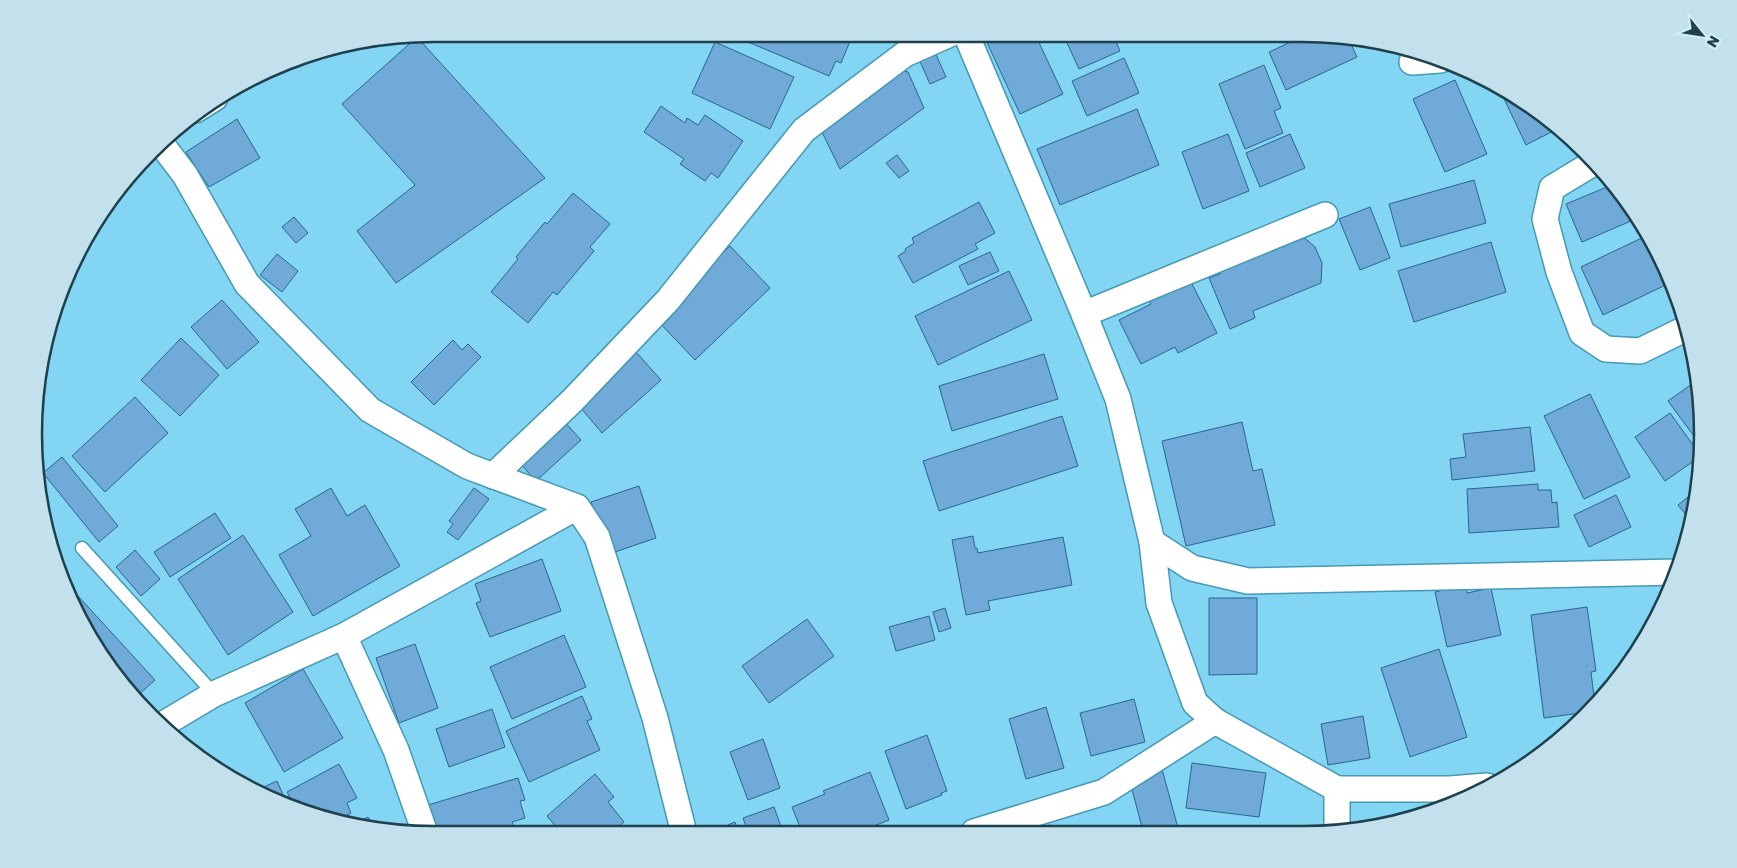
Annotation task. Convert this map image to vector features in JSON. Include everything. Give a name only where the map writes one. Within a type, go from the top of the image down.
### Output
[{"type":"street","points":[[493,476],[572,400],[668,300],[804,130],[904,54],[932,42]]},
{"type":"street","points":[[969,42],[1118,398],[1152,542],[1160,603],[1195,703],[1215,721],[1337,789],[1471,787]]},
{"type":"street","points":[[1412,62],[1423,61]]},
{"type":"street","points":[[166,149],[185,175],[246,284],[370,410],[467,466],[577,507],[597,537],[654,718],[682,826]]},
{"type":"street","points":[[1588,166],[1552,188],[1545,219],[1559,272],[1582,333],[1606,349],[1640,351],[1680,331]]},
{"type":"street","points":[[1084,314],[1325,215]]},
{"type":"street","points":[[168,721],[214,694],[344,636],[577,507]]},
{"type":"street","points":[[1152,542],[1192,568],[1248,581],[1669,572]]},
{"type":"street","points":[[344,636],[396,750],[422,826]]},
{"type":"street","points":[[994,826],[1104,792],[1215,721]]},
{"type":"street","points":[[1337,789],[1337,824]]},
{"type":"lane","points":[[82,548],[214,694]]},
{"type":"building","points":[[422,42],[545,178],[396,283],[357,231],[415,185],[342,104],[410,43]]},
{"type":"building","points":[[715,42],[794,77],[770,129],[692,93]]},
{"type":"building","points":[[748,42],[850,42],[841,63],[836,61],[829,76]]},
{"type":"building","points":[[930,42],[946,77],[930,84],[914,48]]},
{"type":"building","points":[[987,42],[1039,42],[1063,94],[1020,114]]},
{"type":"building","points":[[1067,42],[1116,42],[1120,51],[1079,69]]},
{"type":"building","points":[[1291,42],[1329,43],[1352,46],[1357,57],[1286,90],[1269,52]]},
{"type":"building","points":[[1124,58],[1139,93],[1087,116],[1072,81]]},
{"type":"building","points":[[1264,65],[1281,108],[1274,111],[1283,133],[1245,149],[1219,84]]},
{"type":"building","points":[[897,70],[908,72],[924,108],[840,169],[819,126]]},
{"type":"building","points":[[1455,80],[1487,154],[1445,172],[1413,99]]},
{"type":"building","points":[[1504,98],[1521,108],[1551,132],[1526,145]]},
{"type":"building","points":[[661,106],[685,123],[687,118],[698,125],[705,115],[743,141],[718,178],[711,173],[705,181],[680,164],[684,159],[644,132]]},
{"type":"building","points":[[1137,109],[1159,165],[1060,205],[1037,149]]},
{"type":"building","points":[[237,119],[260,158],[209,187],[186,152]]},
{"type":"building","points":[[1228,134],[1249,191],[1203,209],[1182,152]]},
{"type":"building","points":[[1290,134],[1305,168],[1260,187],[1246,153]]},
{"type":"building","points":[[897,155],[909,171],[899,178],[886,163]]},
{"type":"building","points":[[1474,180],[1486,223],[1401,247],[1389,204]]},
{"type":"building","points":[[1606,187],[1632,221],[1582,242],[1566,204]]},
{"type":"building","points":[[573,193],[610,224],[590,247],[594,251],[557,295],[553,292],[528,323],[491,292],[518,259],[516,257],[545,222],[547,224]]},
{"type":"building","points":[[979,202],[995,233],[975,244],[978,249],[913,283],[898,256],[914,243],[912,238]]},
{"type":"building","points":[[1370,207],[1390,258],[1360,270],[1339,219]]},
{"type":"building","points":[[294,217],[308,233],[296,243],[282,227]]},
{"type":"building","points":[[1301,235],[1315,247],[1322,263],[1321,283],[1253,311],[1255,318],[1230,329],[1209,278],[1220,274],[1218,269]]},
{"type":"building","points":[[1642,238],[1665,285],[1603,315],[1581,267]]},
{"type":"building","points":[[1491,242],[1506,292],[1414,322],[1398,271]]},
{"type":"building","points":[[730,246],[770,288],[695,360],[655,318]]},
{"type":"building","points":[[990,252],[999,271],[968,285],[959,266]]},
{"type":"building","points":[[277,254],[298,271],[282,292],[260,275]]},
{"type":"building","points":[[1009,271],[1032,320],[938,365],[915,316]]},
{"type":"building","points":[[1189,278],[1217,333],[1178,353],[1175,347],[1141,364],[1119,320],[1151,304],[1148,299]]},
{"type":"building","points":[[222,300],[259,342],[227,369],[191,327]]},
{"type":"building","points":[[181,338],[219,375],[180,416],[141,380]]},
{"type":"building","points":[[453,340],[462,350],[468,344],[481,357],[434,405],[411,382]]},
{"type":"building","points":[[628,343],[661,380],[602,433],[570,395]]},
{"type":"building","points":[[1044,354],[1058,399],[952,431],[939,386]]},
{"type":"building","points":[[1691,385],[1694,408],[1694,436],[1668,401]]},
{"type":"building","points":[[1590,394],[1630,477],[1584,499],[1544,416]]},
{"type":"building","points":[[135,397],[168,433],[105,492],[72,456]]},
{"type":"building","points":[[553,409],[581,440],[536,481],[508,450]]},
{"type":"building","points":[[1670,413],[1694,446],[1694,461],[1665,481],[1635,437]]},
{"type":"building","points":[[1062,416],[1078,466],[939,511],[923,461]]},
{"type":"building","points":[[1242,422],[1253,471],[1262,469],[1275,525],[1186,546],[1162,441]]},
{"type":"building","points":[[1530,427],[1535,471],[1452,480],[1450,459],[1466,457],[1463,434]]},
{"type":"building","points":[[62,457],[118,526],[99,542],[45,475],[44,472]]},
{"type":"building","points":[[1538,484],[1538,490],[1551,490],[1552,503],[1557,502],[1559,527],[1469,533],[1467,489]]},
{"type":"building","points":[[639,486],[656,538],[609,554],[591,502]]},
{"type":"building","points":[[331,488],[347,516],[365,505],[400,566],[313,616],[279,555],[311,536],[295,509]]},
{"type":"building","points":[[474,488],[489,499],[458,540],[447,532],[453,524],[449,521]]},
{"type":"building","points":[[1616,495],[1631,527],[1589,547],[1574,515]]},
{"type":"building","points":[[1689,496],[1686,515],[1678,505]]},
{"type":"building","points":[[215,513],[231,538],[170,577],[154,552]]},
{"type":"building","points":[[243,535],[293,612],[228,655],[178,579]]},
{"type":"building","points":[[973,536],[978,553],[1063,537],[1072,585],[988,601],[990,610],[966,615],[952,540]]},
{"type":"building","points":[[135,550],[160,579],[141,596],[116,567]]},
{"type":"building","points":[[542,559],[561,611],[490,637],[476,603],[481,601],[475,584]]},
{"type":"building","points":[[1466,585],[1467,593],[1491,588],[1501,635],[1447,647],[1435,592]]},
{"type":"building","points":[[77,595],[155,680],[141,693],[108,652]]},
{"type":"building","points":[[1209,598],[1257,598],[1257,674],[1209,675]]},
{"type":"building","points":[[1587,607],[1596,671],[1591,672],[1594,696],[1577,713],[1544,718],[1531,615]]},
{"type":"building","points":[[945,608],[951,628],[939,632],[933,612]]},
{"type":"building","points":[[929,616],[935,640],[896,651],[889,627]]},
{"type":"building","points":[[807,619],[834,656],[769,703],[742,666]]},
{"type":"building","points":[[564,635],[586,687],[512,719],[490,667]]},
{"type":"building","points":[[415,644],[438,708],[399,723],[376,658]]},
{"type":"building","points":[[1439,649],[1467,737],[1410,757],[1381,668]]},
{"type":"building","points":[[303,669],[343,738],[284,772],[245,703]]},
{"type":"building","points":[[582,696],[592,719],[587,721],[600,750],[529,782],[506,731]]},
{"type":"building","points":[[1134,699],[1145,742],[1091,756],[1080,713]]},
{"type":"building","points":[[1046,707],[1064,768],[1026,779],[1009,719]]},
{"type":"building","points":[[492,709],[505,747],[449,767],[436,729]]},
{"type":"building","points":[[1363,716],[1370,758],[1328,765],[1321,724]]},
{"type":"building","points":[[927,735],[947,791],[941,793],[942,795],[906,809],[885,751]]},
{"type":"building","points":[[763,739],[780,788],[748,800],[730,752]]},
{"type":"building","points":[[1192,763],[1266,773],[1259,817],[1186,808]]},
{"type":"building","points":[[339,764],[357,798],[347,803],[351,813],[347,815],[290,798],[287,792]]},
{"type":"building","points":[[1162,769],[1177,826],[1142,826],[1129,778]]},
{"type":"building","points":[[870,772],[889,820],[874,826],[800,826],[792,807],[825,794],[823,791]]},
{"type":"building","points":[[595,774],[614,797],[608,802],[624,822],[619,826],[555,826],[547,816]]},
{"type":"building","points":[[518,778],[525,800],[520,801],[525,818],[512,822],[513,826],[434,826],[428,805]]},
{"type":"building","points":[[277,781],[283,796],[265,787]]},
{"type":"building","points":[[774,807],[781,826],[746,826],[743,818]]},
{"type":"building","points":[[735,822],[736,826],[726,826]]}]
